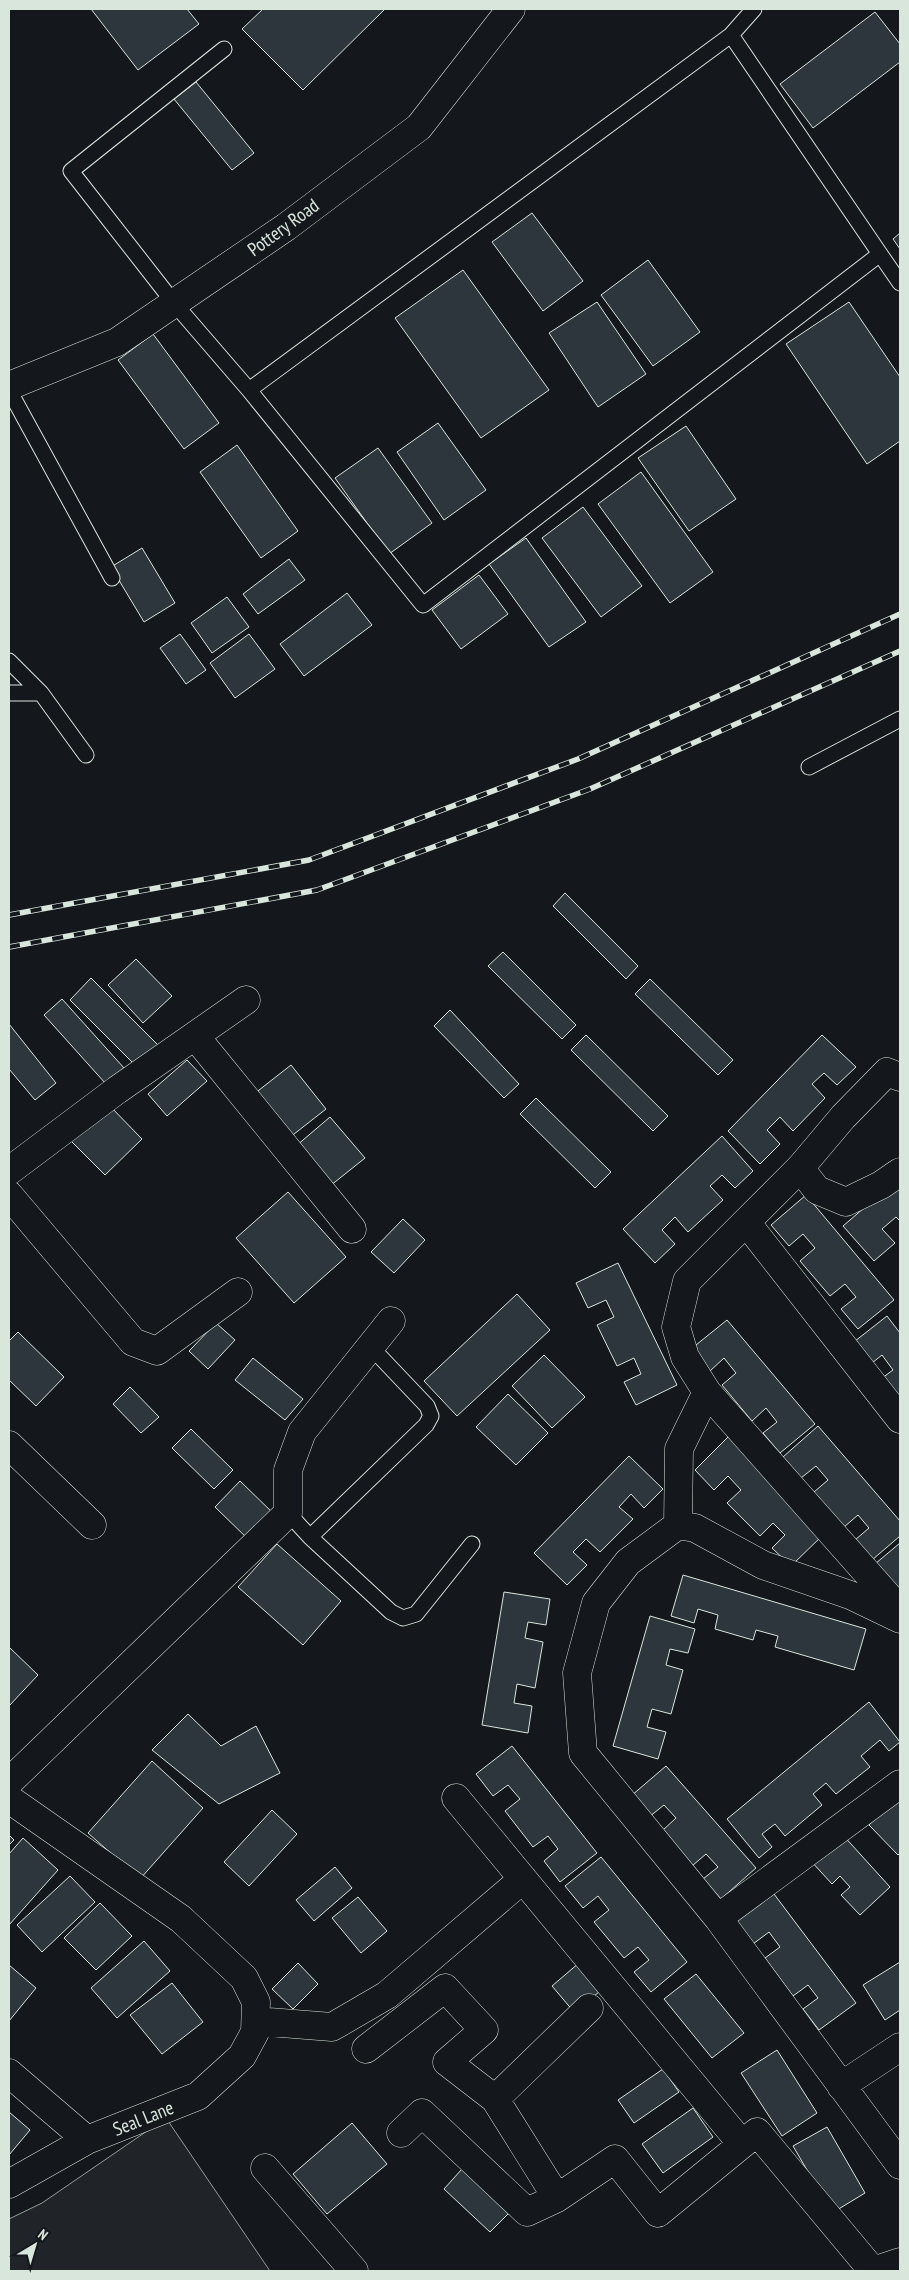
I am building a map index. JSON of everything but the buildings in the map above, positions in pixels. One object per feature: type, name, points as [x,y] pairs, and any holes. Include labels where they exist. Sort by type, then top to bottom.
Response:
[{"type":"street","name":"Pottery Road","points":[[9,386],[117,342],[286,227],[419,127],[511,9]]},
{"type":"street","points":[[9,1171],[117,1090],[246,1000]]},
{"type":"street","points":[[195,1036],[352,1229]]},
{"type":"street","points":[[900,1077],[887,1072],[843,1117],[800,1168],[687,1281],[676,1327],[685,1357],[707,1392],[900,1610]]},
{"type":"street","points":[[800,1168],[816,1190],[846,1202],[881,1185],[900,1172]]},
{"type":"street","points":[[9,1195],[133,1342],[157,1351],[238,1292]]},
{"type":"street","points":[[746,1222],[900,1419]]},
{"type":"street","points":[[9,1782],[288,1513],[288,1470],[302,1432],[391,1321]]},
{"type":"street","points":[[678,1525],[679,1449],[707,1392]]},
{"type":"street","points":[[9,1444],[92,1525]]},
{"type":"street","points":[[900,1619],[850,1595],[764,1565],[695,1528],[678,1525],[628,1562],[596,1603],[577,1673],[583,1753],[718,1918],[900,2165]]},
{"type":"street","points":[[718,1918],[900,1784]]},
{"type":"street","points":[[456,1798],[742,2144]]},
{"type":"street","points":[[9,1799],[181,1919],[244,1978],[256,2002],[256,2021],[332,2027],[387,1995],[523,1879]]},
{"type":"street","points":[[366,2049],[445,1988],[484,2030],[447,2062],[494,2099],[557,2198]]},
{"type":"street","points":[[494,2099],[589,2008]]},
{"type":"street","name":"Seal Lane","points":[[9,2184],[87,2140],[198,2096],[242,2056],[255,2032],[256,2021]]},
{"type":"street","points":[[841,2086],[900,2048]]},
{"type":"street","name":"Seal Lane","points":[[9,2073],[87,2140]]},
{"type":"street","points":[[401,2133],[422,2114],[528,2212],[557,2198],[615,2159],[658,2213],[757,2132],[873,2271],[900,2262]]},
{"type":"street","points":[[265,2168],[354,2271]]},
{"type":"lane","points":[[249,390],[731,35],[754,9]]},
{"type":"lane","points":[[731,35],[900,283]]},
{"type":"lane","points":[[224,50],[71,171],[174,303],[249,390],[423,605],[880,254]]},
{"type":"lane","points":[[9,390],[112,578]]},
{"type":"lane","points":[[9,660],[41,693],[86,755]]},
{"type":"lane","points":[[9,693],[41,693]]},
{"type":"lane","points":[[809,767],[900,719]]},
{"type":"lane","points":[[310,1537],[426,1425],[431,1416],[427,1406],[370,1346]]},
{"type":"lane","points":[[288,1513],[310,1537],[392,1612],[403,1618],[416,1614],[472,1544]]},
{"type":"shaded area","points":[[166,2118],[270,2271],[9,2271],[9,2219],[42,2203]]},
{"type":"railway","points":[[9,915],[309,860],[578,759],[900,614]]},
{"type":"railway","points":[[9,947],[317,890],[590,789],[900,651]]}]
